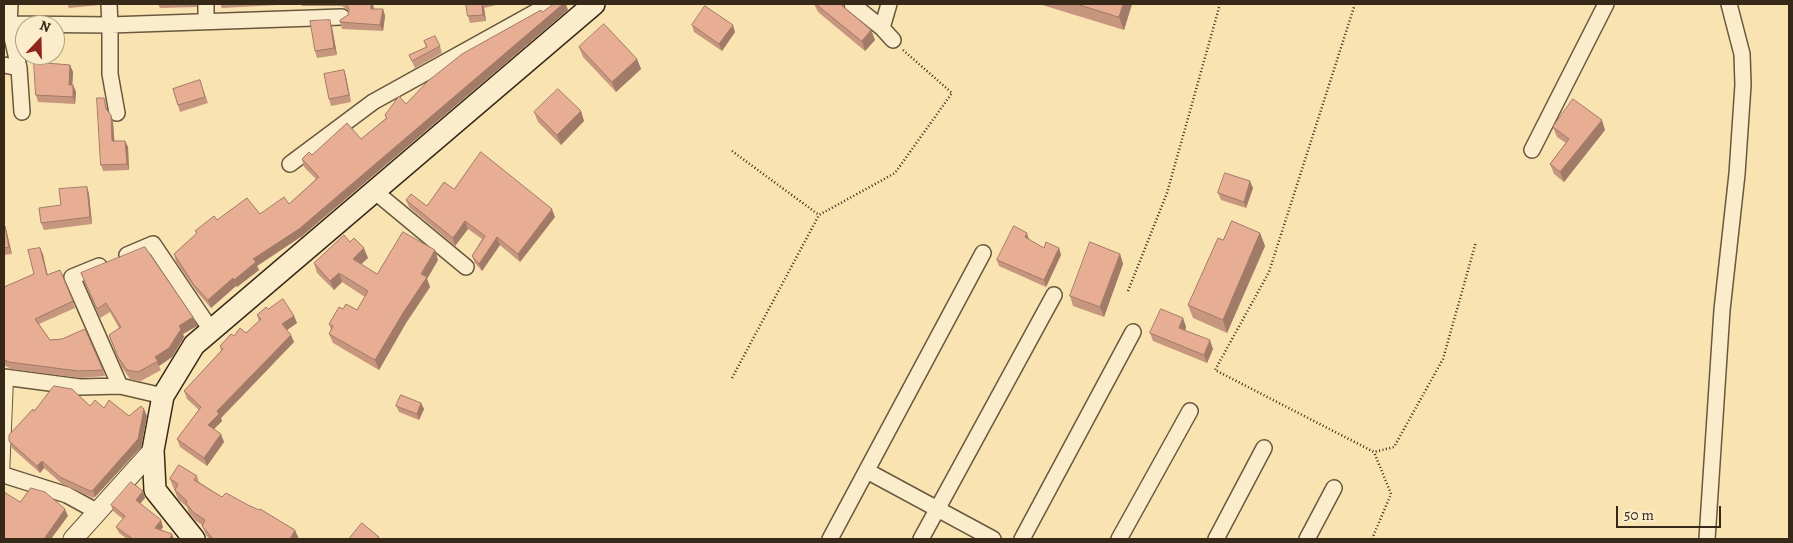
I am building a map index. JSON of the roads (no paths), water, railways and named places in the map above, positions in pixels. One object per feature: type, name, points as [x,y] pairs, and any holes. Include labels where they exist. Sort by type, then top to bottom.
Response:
[{"type":"main road","points":[[194,539],[156,490],[153,450],[163,396],[194,345],[373,190],[594,4]]},
{"type":"street","points":[[10,4],[7,24],[19,68],[22,112]]},
{"type":"street","points":[[110,4],[110,74],[117,113]]},
{"type":"street","points":[[206,4],[206,20]]},
{"type":"street","points":[[290,164],[373,102],[550,4]]},
{"type":"street","points":[[852,4],[882,28],[893,40]]},
{"type":"street","points":[[882,28],[889,4]]},
{"type":"street","points":[[1532,150],[1606,4]]},
{"type":"street","points":[[1707,539],[1722,310],[1738,174],[1743,85],[1742,54],[1729,4]]},
{"type":"street","points":[[7,24],[110,25],[206,20],[291,11],[342,17]]},
{"type":"street","points":[[4,65],[19,68]]},
{"type":"street","points":[[373,190],[466,267]]},
{"type":"street","points":[[120,386],[72,277],[153,244],[211,330]]},
{"type":"street","points":[[830,539],[983,253]]},
{"type":"street","points":[[922,539],[1054,295]]},
{"type":"street","points":[[1022,539],[1132,332]]},
{"type":"street","points":[[6,378],[80,387],[120,386],[163,396]]},
{"type":"street","points":[[1120,539],[1190,411]]},
{"type":"street","points":[[1216,539],[1264,448]]},
{"type":"street","points":[[74,539],[153,450]]},
{"type":"street","points":[[867,471],[993,539]]},
{"type":"street","points":[[4,475],[67,495],[98,512]]},
{"type":"street","points":[[1306,539],[1334,488]]},
{"type":"lane","points":[[4,475],[6,378]]}]
